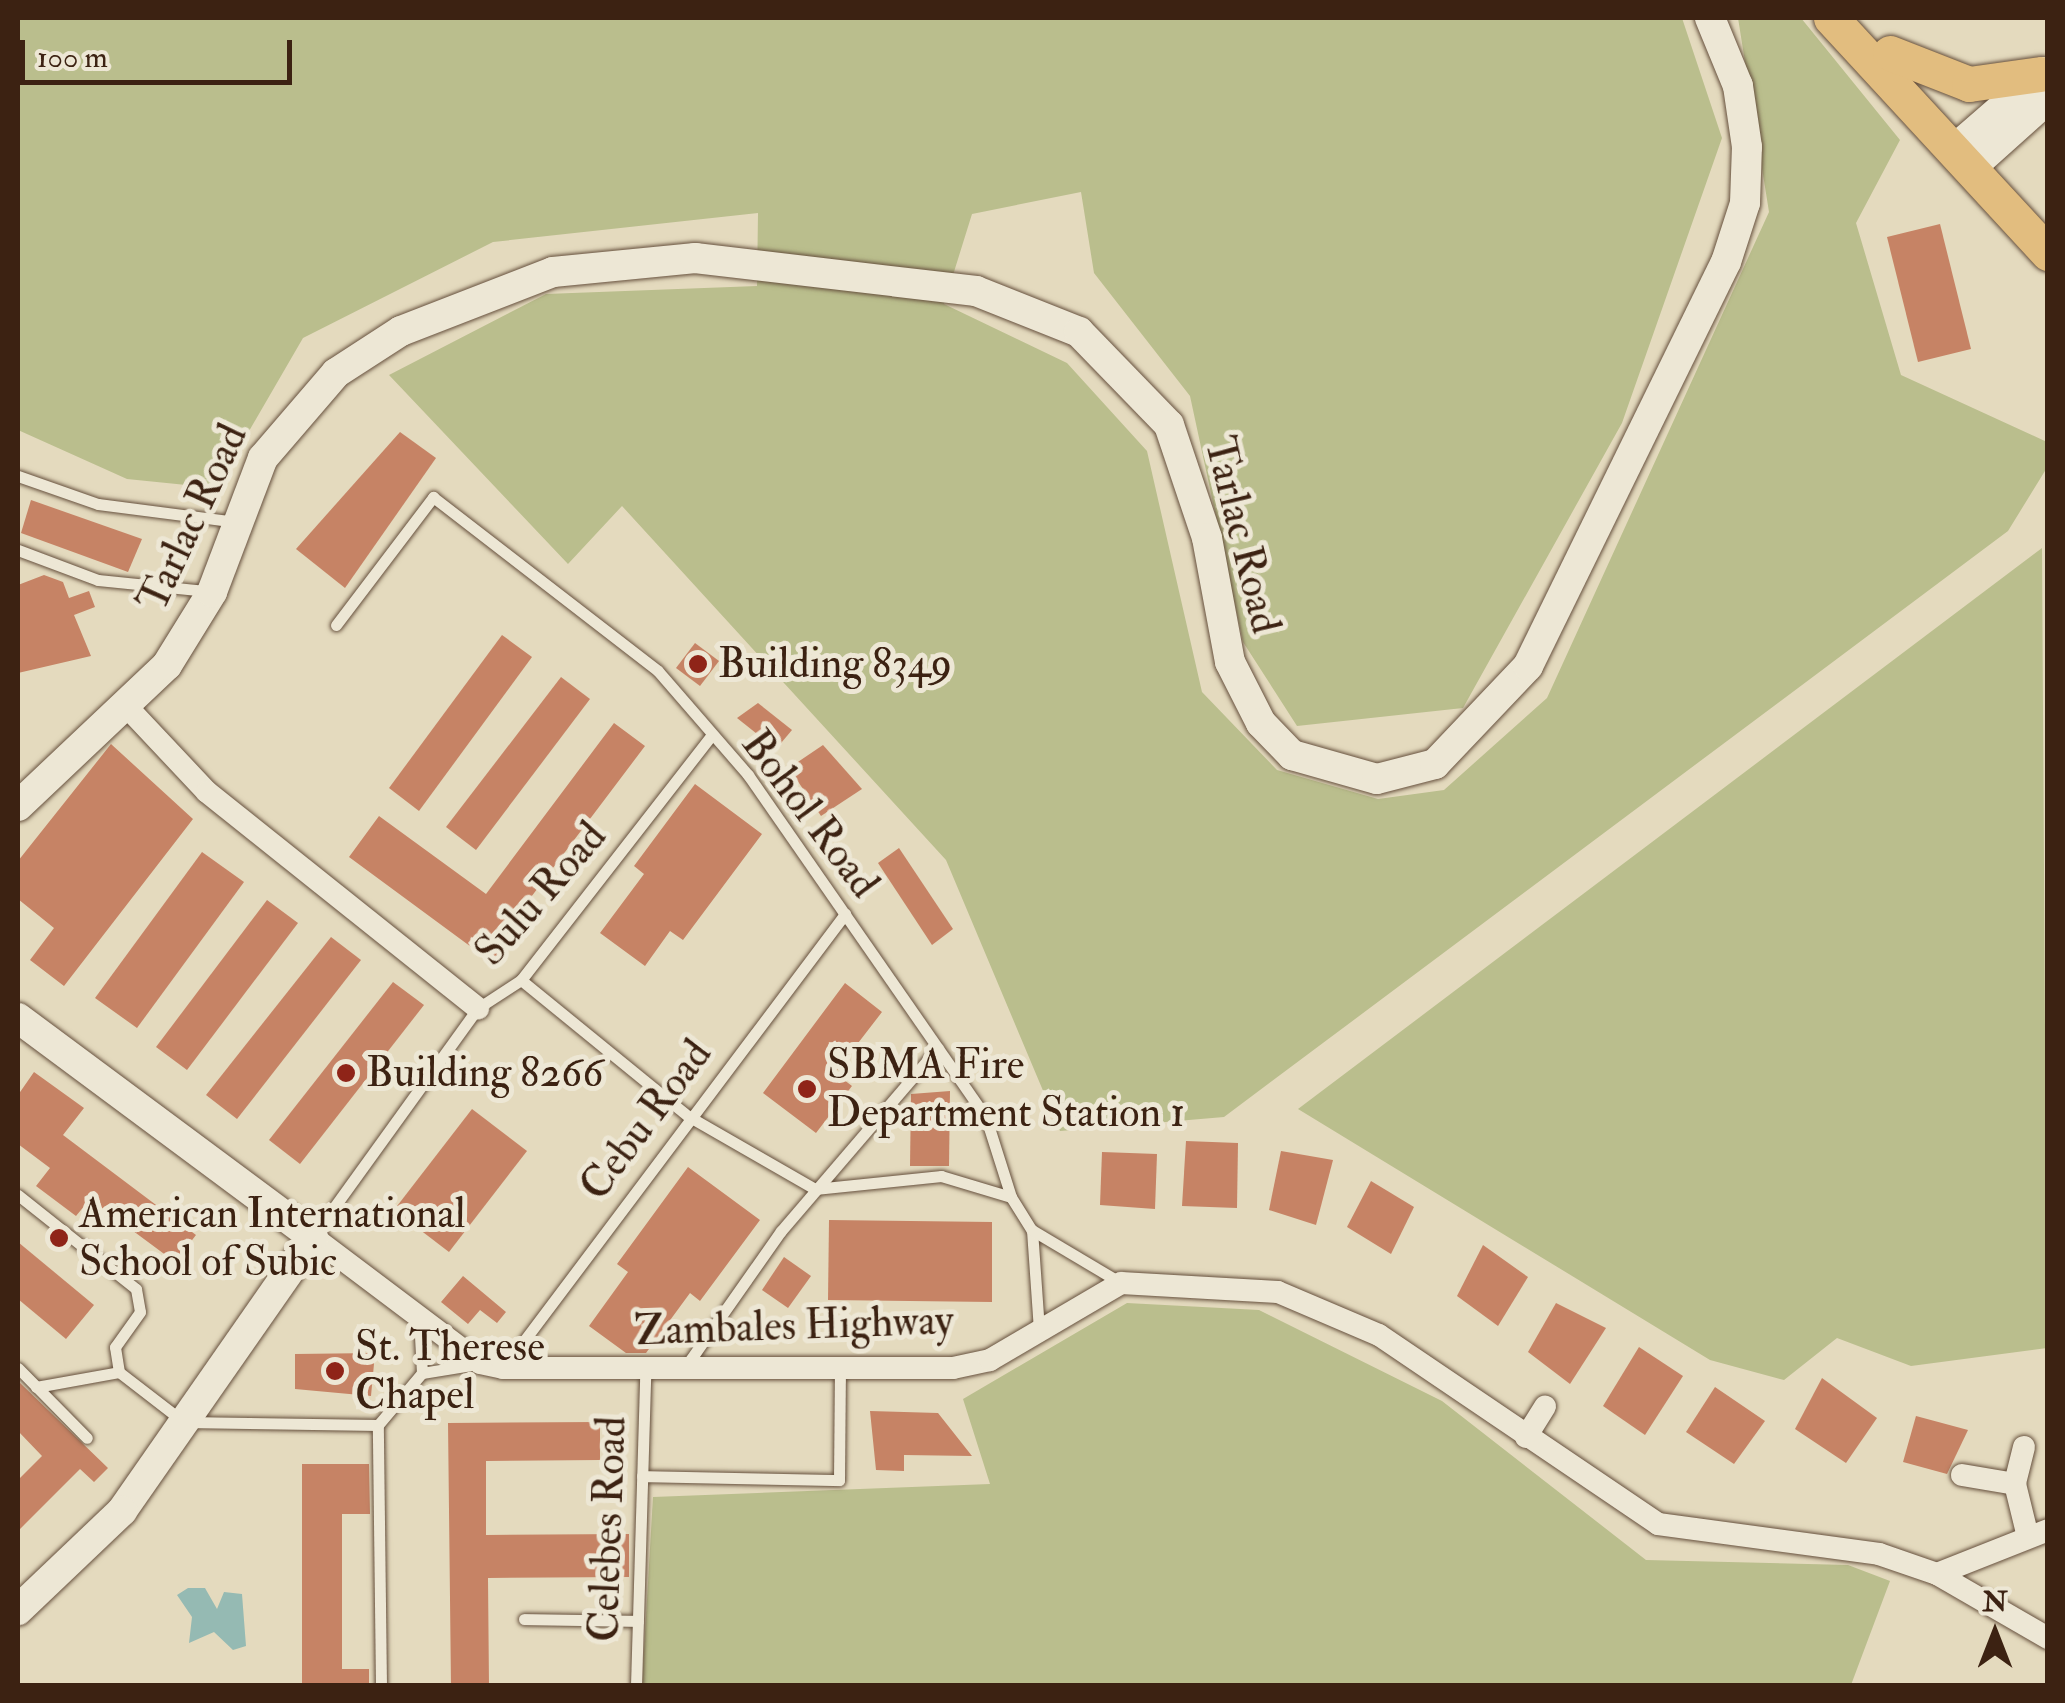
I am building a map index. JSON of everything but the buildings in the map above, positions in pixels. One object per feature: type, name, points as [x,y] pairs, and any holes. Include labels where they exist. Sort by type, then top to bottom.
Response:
[{"type":"main road","name":"Tarlac Road","points":[[18,806],[128,708],[212,592],[236,522],[280,431],[336,373],[401,331],[552,272],[696,258],[976,291],[1080,332],[1169,425],[1206,538],[1230,662],[1271,734],[1292,755],[1377,779],[1435,764],[1528,666],[1726,262],[1746,203],[1747,147],[1738,86],[1710,18]]},
{"type":"main road","points":[[1831,18],[2048,227]]},
{"type":"main road","points":[[1859,18],[2048,253]]},
{"type":"main road","points":[[1890,52],[1969,84],[2045,80]]},
{"type":"main road","points":[[18,1018],[313,1237],[122,1511],[18,1610]]},
{"type":"street","points":[[1969,153],[2045,80]]},
{"type":"street","points":[[128,708],[207,792],[478,1008]]},
{"type":"street","points":[[313,1237],[492,1366]]},
{"type":"street","points":[[1121,1283],[1278,1292],[1332,1311],[1658,1524],[1879,1554],[1936,1574],[2048,1638]]},
{"type":"street","name":"Zambales Highway","points":[[492,1366],[681,1374],[972,1364],[1121,1283]]},
{"type":"street","points":[[1526,1437],[1545,1407]]},
{"type":"street","points":[[1936,1574],[2038,1531],[2015,1484],[2024,1447]]},
{"type":"street","points":[[1962,1476],[2015,1484]]},
{"type":"lane","points":[[18,476],[98,504],[236,522]]},
{"type":"lane","name":"Bohol Road","points":[[336,625],[434,497],[658,671],[845,914],[986,1118],[1011,1197],[1032,1230],[1121,1283]]},
{"type":"lane","points":[[19,552],[98,580],[212,592]]},
{"type":"lane","name":"Sulu Road","points":[[313,1237],[478,1008],[521,980],[711,736]]},
{"type":"lane","name":"Cebu Road","points":[[492,1366],[845,914]]},
{"type":"lane","points":[[521,980],[688,1116],[816,1189],[941,1176],[1011,1197]]},
{"type":"lane","points":[[681,1374],[816,1189],[938,1048]]},
{"type":"lane","points":[[18,1196],[136,1289],[140,1312],[115,1347],[119,1372],[184,1422],[378,1425]]},
{"type":"lane","name":"Bohol Road","points":[[1032,1230],[1038,1331]]},
{"type":"lane","points":[[381,1686],[378,1425],[422,1373],[420,1317]]},
{"type":"lane","points":[[422,1373],[492,1366]]},
{"type":"lane","points":[[18,1368],[87,1438]]},
{"type":"lane","points":[[642,1476],[839,1480],[840,1371]]},
{"type":"lane","points":[[36,1387],[119,1372]]},
{"type":"lane","name":"Celebes Road","points":[[636,1686],[645,1374]]},
{"type":"lane","points":[[524,1619],[638,1621]]},
{"type":"green space","points":[[18,18],[1682,18],[1722,138],[1622,423],[1463,708],[1297,726],[1243,642],[1190,396],[1094,273],[1081,192],[972,214],[944,304],[1067,363],[1147,451],[1202,692],[1277,770],[1378,799],[1444,790],[1547,698],[1769,212],[1738,18],[1801,18],[1900,140],[1856,223],[1901,375],[2047,442],[2048,466],[2008,531],[1224,1117],[1060,1131],[946,860],[622,506],[568,564],[389,375],[546,294],[757,286],[758,213],[493,242],[303,338],[216,488],[127,479],[18,430]]},
{"type":"green space","points":[[2042,548],[2047,1348],[1911,1366],[1837,1338],[1784,1380],[1710,1360],[1298,1109]]},
{"type":"green space","points":[[1127,1303],[1259,1310],[1442,1401],[1646,1560],[1848,1565],[1890,1581],[1851,1685],[642,1685],[653,1497],[990,1484],[963,1399]]},
{"type":"water","points":[[188,1588],[205,1588],[217,1609],[224,1592],[242,1594],[246,1646],[233,1650],[214,1632],[189,1643],[192,1617],[177,1595]]},
{"type":"place","name":"Building 8349","points":[[698,664]]},
{"type":"place","name":"Building 8266","points":[[346,1073]]},
{"type":"place","name":"SBMA Fire Department Station 1","points":[[807,1089]]},
{"type":"place","name":"American International School of Subic","points":[[59,1238]]},
{"type":"place","name":"St. Therese Chapel","points":[[335,1371]]}]
